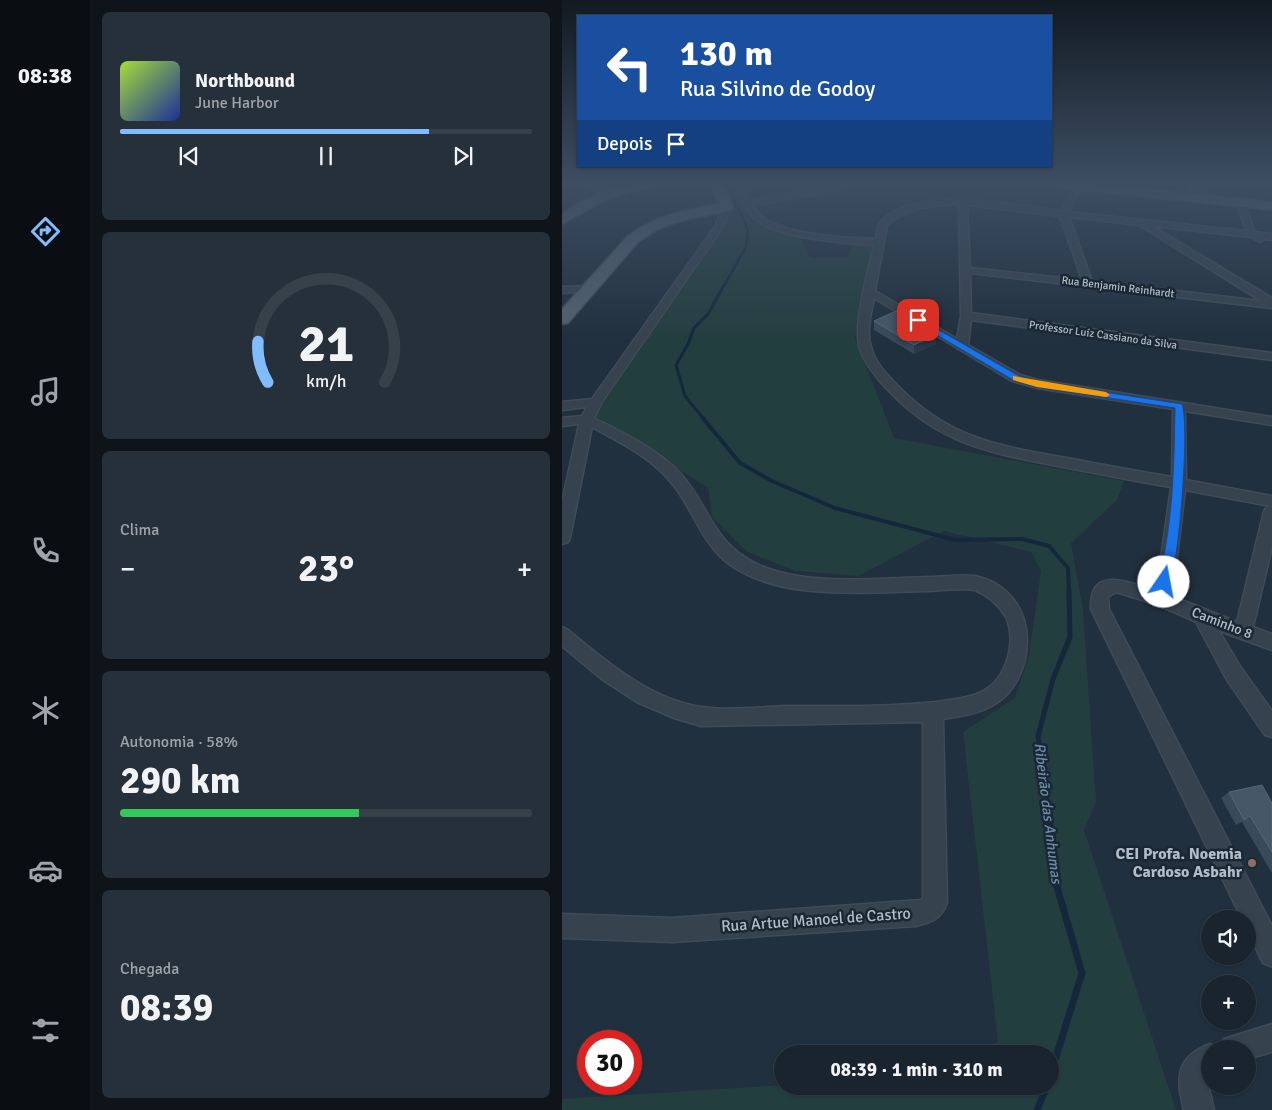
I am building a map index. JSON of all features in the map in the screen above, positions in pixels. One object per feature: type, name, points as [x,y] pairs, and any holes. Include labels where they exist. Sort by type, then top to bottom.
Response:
[{"type":"main road","points":[[562,318],[637,236]]},
{"type":"street","points":[[562,538],[587,419],[596,402],[712,236]]},
{"type":"street","points":[[826,236],[880,242]]},
{"type":"street","points":[[881,236],[863,326],[865,348],[879,374],[910,406],[930,421],[952,433],[997,450],[1272,501]]},
{"type":"street","points":[[962,347],[966,316],[964,236]]},
{"type":"street","points":[[1071,236],[1088,284]]},
{"type":"street","points":[[1163,236],[1272,304]]},
{"type":"street","points":[[1254,236],[1272,245]]},
{"type":"street","name":"Rua Benjamin Reinhardt","points":[[965,270],[1272,304]]},
{"type":"street","points":[[562,290],[588,289]]},
{"type":"street","points":[[870,292],[1016,378],[1037,384],[1272,420]]},
{"type":"street","points":[[865,318],[882,313],[904,312]]},
{"type":"street","name":"Professor Luíz Cassiano da Silva","points":[[966,316],[1272,358]]},
{"type":"street","points":[[562,406],[596,402]]},
{"type":"street","points":[[1160,599],[1168,566],[1179,483],[1179,406]]},
{"type":"street","points":[[562,422],[587,419],[661,464],[676,478],[716,544],[737,562],[765,574],[799,582],[838,584],[976,583],[1004,600],[1013,612],[1018,630],[1020,649],[1014,667],[1004,685],[990,698],[977,704],[913,714],[701,717],[676,711],[657,703],[590,659],[562,635]]},
{"type":"street","points":[[1243,632],[1272,511]]},
{"type":"street","name":"Caminho 8","points":[[1272,642],[1202,617],[1160,599],[1116,585],[1106,588],[1099,595],[1100,609],[1272,954]]},
{"type":"street","points":[[1202,617],[1234,674],[1272,728]]},
{"type":"street","name":"Rua Artue Manoel de Castro","points":[[562,926],[672,930],[916,914],[928,911],[935,903],[933,712]]},
{"type":"street","points":[[1256,1043],[1272,1038]]},
{"type":"street","points":[[1199,1110],[1192,1082],[1194,1072],[1201,1062]]},
{"type":"green space","points":[[716,236],[799,236],[810,258],[848,258],[853,244],[876,245],[855,338],[894,438],[1124,481],[1117,500],[1071,543],[1083,610],[1096,802],[1084,830],[1176,1110],[562,1110],[562,1099],[774,1086],[774,1095],[1059,1095],[1059,1045],[989,1045],[998,1042],[963,732],[1015,698],[1029,655],[1041,571],[1031,552],[944,531],[858,576],[796,571],[747,552],[712,517],[708,488],[595,416]]},
{"type":"building","points":[[896,311],[936,335],[914,345],[874,321]]},
{"type":"building","points":[[1262,785],[1272,803],[1272,852],[1250,816],[1244,820],[1229,792]]},
{"type":"waterway","name":"Ribeirão das Anhumas","points":[[724,286],[746,247],[747,236]]},
{"type":"waterway","name":"Ribeirão das Anhumas","points":[[703,418],[685,396],[676,365],[688,344],[694,328],[708,314],[724,285]]},
{"type":"waterway","name":"Ribeirão das Anhumas","points":[[702,417],[740,463],[772,481],[835,508],[955,540],[1022,539],[1049,546],[1068,568],[1069,591]]},
{"type":"waterway","name":"Ribeirão das Anhumas","points":[[1049,816],[1038,736],[1053,679],[1070,637],[1069,590]]},
{"type":"waterway","name":"Ribeirão das Anhumas","points":[[1049,815],[1055,880],[1082,973],[1059,1047]]},
{"type":"waterway","name":"Ribeirão das Anhumas","points":[[1037,1110],[1043,1095]]},
{"type":"slow traffic","points":[[1016,378],[1037,384],[1106,395]]},
{"type":"place","name":"CEI Profa. Noemia Cardoso Asbahr","points":[[1252,863]]},
{"type":"route","points":[[918,320],[1016,378],[1037,384],[1179,406],[1179,483],[1168,566],[1164,582]]}]
